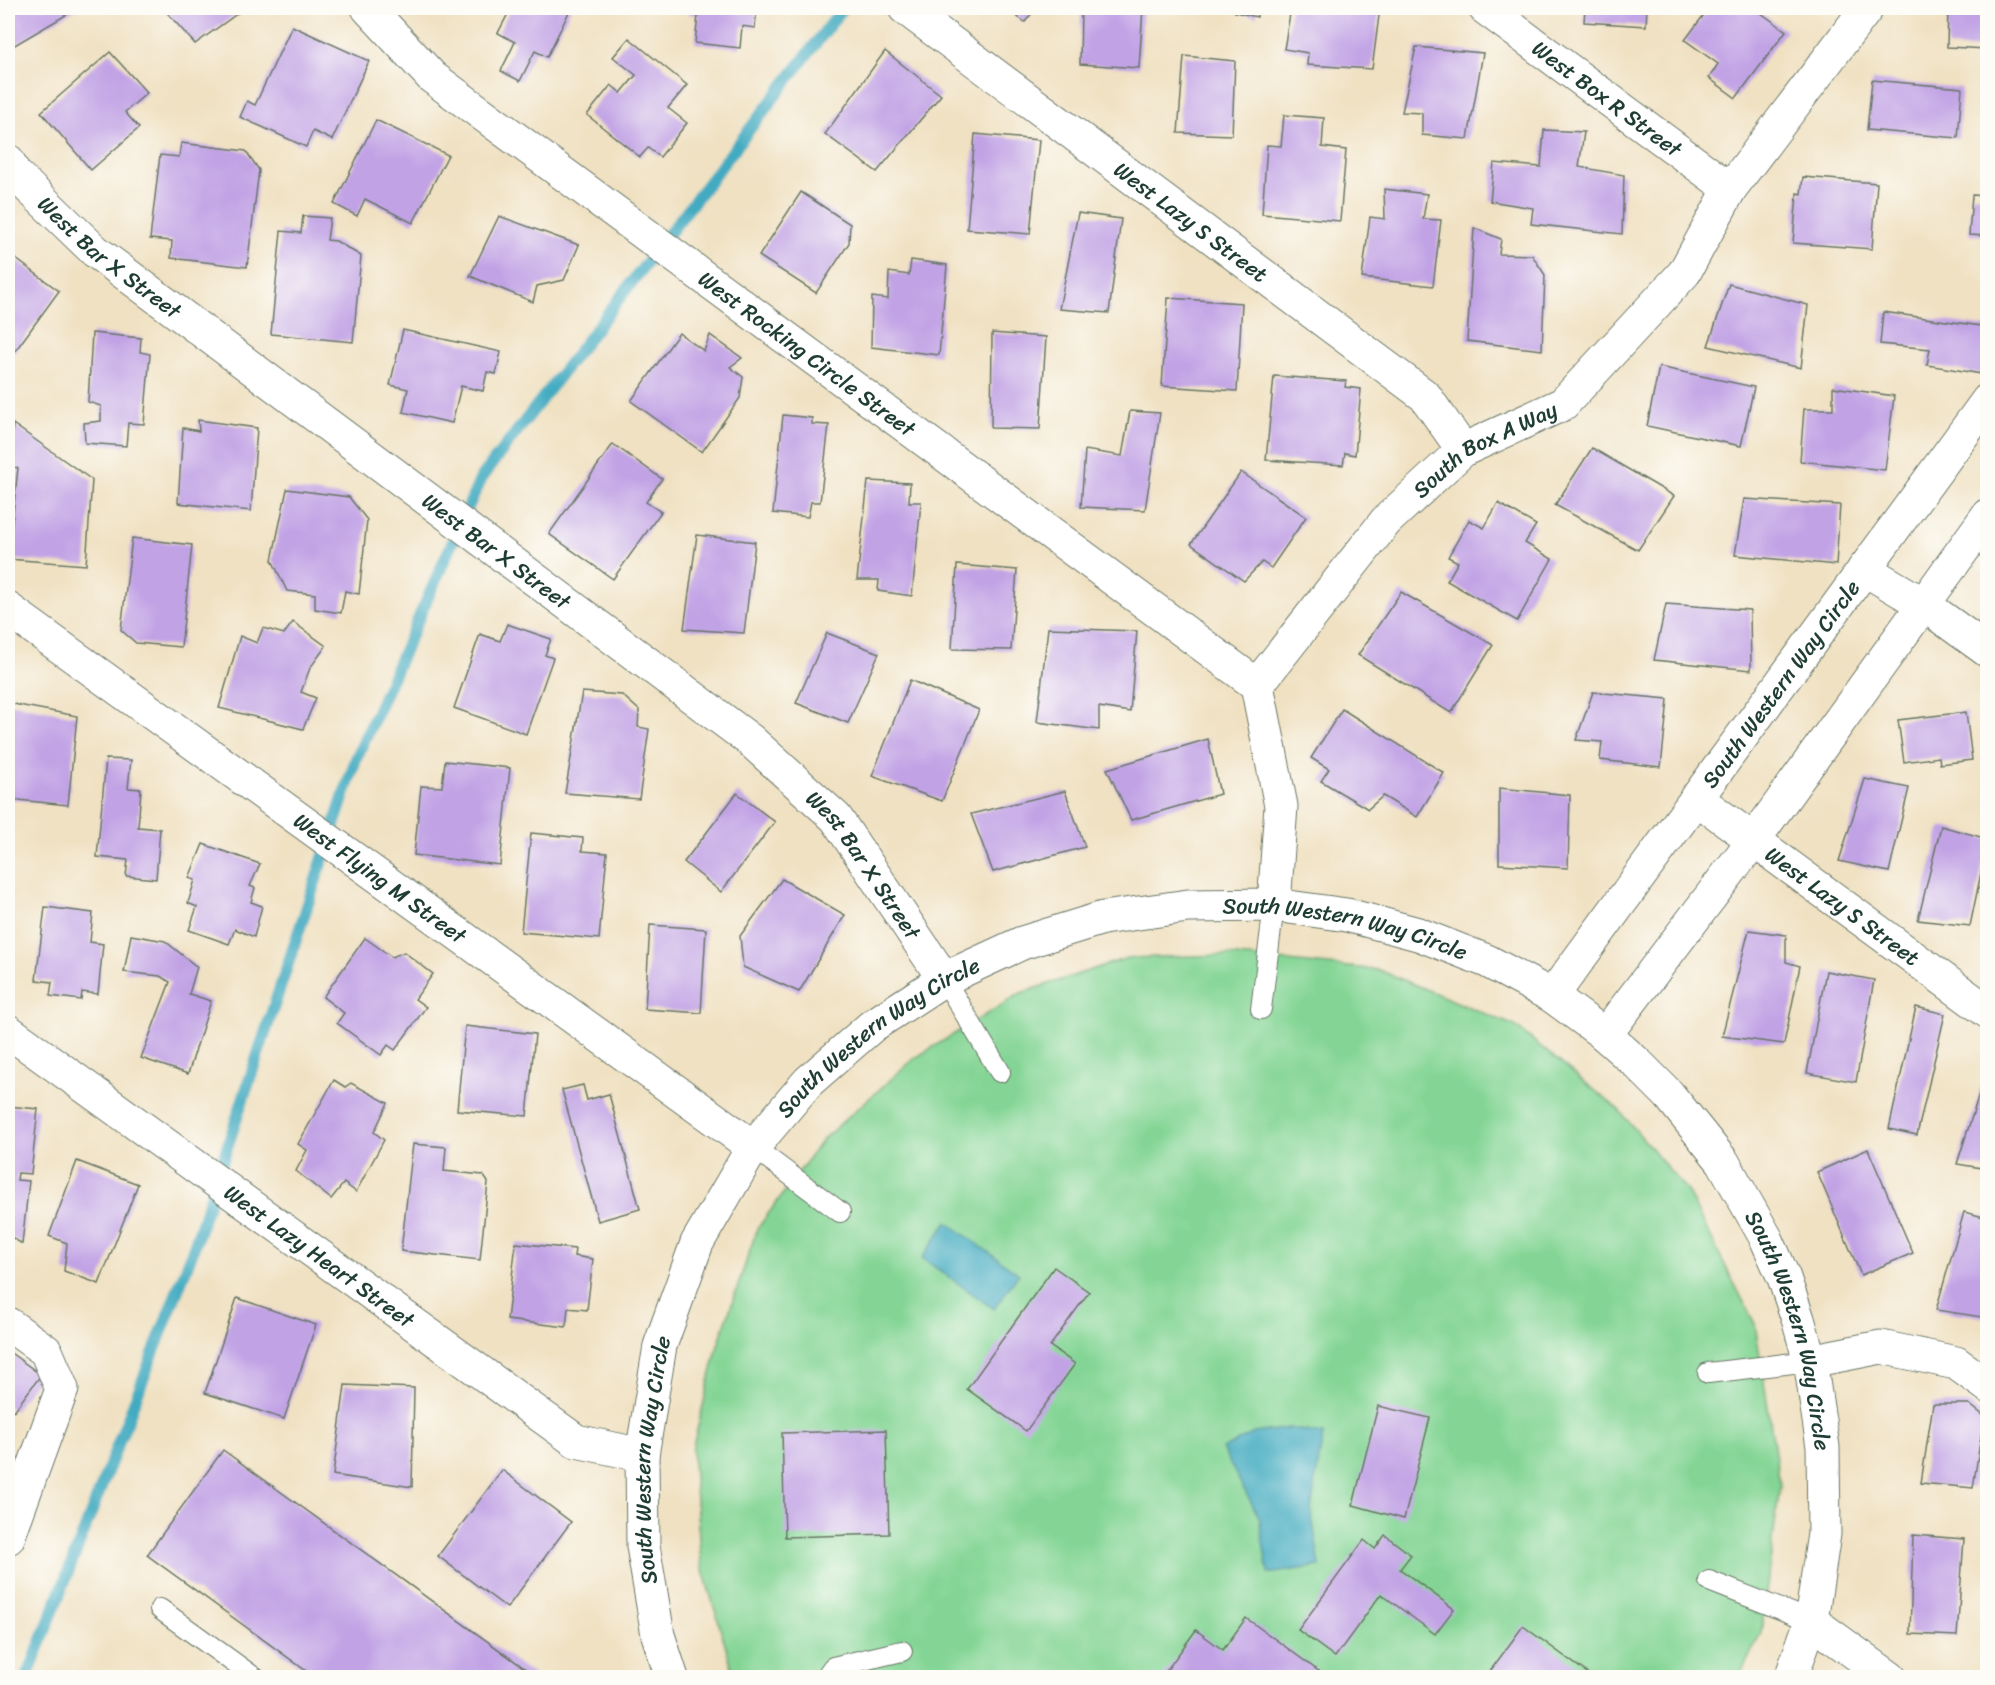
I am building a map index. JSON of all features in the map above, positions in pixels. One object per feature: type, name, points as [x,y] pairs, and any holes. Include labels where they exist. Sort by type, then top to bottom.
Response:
[{"type":"street","name":"West Rocking Circle Street","points":[[368,8],[432,77],[1257,685]]},
{"type":"street","name":"West Lazy S Street","points":[[905,8],[1425,396],[1462,450]]},
{"type":"street","name":"West Box R Street","points":[[1485,8],[1730,189]]},
{"type":"street","name":"South Box A Way","points":[[1257,685],[1386,521],[1462,450],[1563,404],[1684,273],[1730,189],[1867,8]]},
{"type":"street","name":"West Bar X Street","points":[[8,161],[14,173],[95,251],[750,740],[836,818],[944,979]]},
{"type":"street","name":"South Western Way Circle","points":[[1552,996],[1988,400]]},
{"type":"street","points":[[1605,1035],[1753,841],[1988,515]]},
{"type":"street","points":[[1864,569],[1923,604],[1988,651]]},
{"type":"street","name":"West Flying M Street","points":[[8,609],[753,1147]]},
{"type":"street","points":[[1257,685],[1281,806],[1274,905]]},
{"type":"street","name":"West Lazy S Street","points":[[1696,798],[1988,1012]]},
{"type":"street","name":"South Western Way Circle","points":[[672,1677],[658,1635],[643,1545],[642,1455],[660,1346],[678,1294],[697,1243],[753,1147],[808,1082],[872,1026],[944,979],[1022,943],[1103,918],[1188,906],[1274,905],[1347,915],[1418,934],[1494,965],[1552,996],[1605,1035],[1669,1095],[1723,1162],[1767,1238],[1784,1278],[1810,1360],[1823,1447],[1824,1534],[1811,1621],[1791,1677]]},
{"type":"street","name":"West Lazy Heart Street","points":[[8,1031],[576,1441],[642,1455]]},
{"type":"street","points":[[8,1324],[46,1351],[62,1389],[8,1538]]},
{"type":"street","points":[[1810,1360],[1881,1347],[1956,1363],[1988,1386]]},
{"type":"street","points":[[1811,1621],[1890,1677]]},
{"type":"lane","points":[[1261,1009],[1274,905]]},
{"type":"lane","points":[[944,979],[1000,1072]]},
{"type":"lane","points":[[753,1147],[840,1212]]},
{"type":"lane","points":[[1708,1373],[1810,1360]]},
{"type":"lane","points":[[1709,1581],[1811,1621]]},
{"type":"lane","points":[[160,1609],[255,1677]]},
{"type":"lane","points":[[825,1677],[833,1667],[902,1651]]},
{"type":"green space","points":[[1227,955],[1379,970],[1515,1026],[1618,1109],[1687,1191],[1755,1324],[1780,1485],[1761,1633],[1739,1677],[735,1678],[701,1563],[692,1450],[718,1345],[757,1229],[823,1139],[915,1058],[1021,993],[1127,958]]},
{"type":"water","points":[[947,1222],[1019,1274],[994,1309],[922,1258]]},
{"type":"water","points":[[1289,1428],[1323,1434],[1311,1510],[1320,1566],[1268,1574],[1259,1517],[1222,1449],[1254,1433]]},
{"type":"building","points":[[8,8],[78,8],[8,49]]},
{"type":"building","points":[[163,8],[245,8],[195,44]]},
{"type":"building","points":[[511,8],[571,8],[547,57],[535,51],[520,81],[501,71],[515,42],[498,33]]},
{"type":"building","points":[[690,8],[757,8],[755,28],[742,26],[740,48],[695,43],[698,15],[689,14]]},
{"type":"building","points":[[1005,8],[1036,8],[1025,22]]},
{"type":"building","points":[[1081,8],[1143,8],[1139,68],[1080,64]]},
{"type":"building","points":[[1236,8],[1257,8],[1257,17],[1235,12]]},
{"type":"building","points":[[1291,8],[1380,8],[1372,69],[1307,65],[1308,53],[1284,49]]},
{"type":"building","points":[[1585,8],[1647,8],[1646,26],[1584,22]]},
{"type":"building","points":[[1709,8],[1754,8],[1786,31],[1736,98],[1709,78],[1718,64],[1685,40]]},
{"type":"building","points":[[1948,8],[1988,8],[1988,49],[1947,47]]},
{"type":"building","points":[[292,26],[369,61],[332,140],[313,131],[306,147],[240,117],[247,101],[255,105]]},
{"type":"building","points":[[629,38],[687,85],[668,108],[687,123],[660,157],[648,148],[640,157],[587,115],[611,85],[621,93],[636,75],[613,57]]},
{"type":"building","points":[[1416,47],[1483,53],[1468,139],[1422,135],[1422,113],[1402,112]]},
{"type":"building","points":[[885,51],[941,95],[877,172],[825,134]]},
{"type":"building","points":[[110,52],[147,93],[125,112],[139,128],[91,170],[41,112]]},
{"type":"building","points":[[1184,56],[1235,61],[1232,135],[1178,133]]},
{"type":"building","points":[[1872,80],[1962,88],[1958,138],[1867,130]]},
{"type":"building","points":[[1284,115],[1324,118],[1322,147],[1346,150],[1340,221],[1262,214],[1267,145],[1281,146]]},
{"type":"building","points":[[376,120],[448,155],[413,223],[365,199],[357,216],[334,204]]},
{"type":"building","points":[[1544,130],[1584,132],[1579,167],[1624,175],[1622,234],[1531,224],[1533,208],[1490,201],[1494,163],[1541,167]]},
{"type":"building","points":[[975,134],[1039,140],[1030,234],[967,229]]},
{"type":"building","points":[[181,143],[246,151],[259,170],[247,267],[171,258],[172,241],[150,239],[160,155],[179,157]]},
{"type":"building","points":[[1803,177],[1877,183],[1872,249],[1793,243],[1797,193],[1801,194]]},
{"type":"building","points":[[1384,189],[1427,194],[1423,219],[1441,220],[1433,286],[1362,278],[1370,217],[1385,219]]},
{"type":"building","points":[[801,192],[850,224],[849,243],[816,293],[759,256]]},
{"type":"building","points":[[1972,195],[1988,196],[1988,236],[1969,235]]},
{"type":"building","points":[[1078,213],[1121,219],[1109,313],[1059,309]]},
{"type":"building","points":[[303,216],[330,218],[327,240],[336,241],[361,256],[353,342],[271,334],[281,231],[301,233]]},
{"type":"building","points":[[499,216],[579,245],[564,280],[537,286],[533,302],[470,276]]},
{"type":"building","points":[[1474,228],[1501,239],[1499,254],[1532,255],[1545,275],[1542,350],[1467,341]]},
{"type":"building","points":[[8,253],[59,291],[13,354],[8,348]]},
{"type":"building","points":[[911,260],[947,265],[939,355],[871,347],[872,297],[888,299],[889,272],[909,275]]},
{"type":"building","points":[[1729,284],[1808,305],[1801,368],[1708,346]]},
{"type":"building","points":[[1168,298],[1242,303],[1237,391],[1162,386]]},
{"type":"building","points":[[1883,312],[1988,327],[1988,375],[1927,365],[1930,349],[1880,344]]},
{"type":"building","points":[[403,330],[501,352],[496,374],[487,372],[483,391],[461,386],[452,423],[403,412],[408,389],[390,385]]},
{"type":"building","points":[[92,333],[141,338],[140,352],[150,354],[144,424],[128,423],[126,446],[85,443],[84,423],[101,421],[101,406],[88,402]]},
{"type":"building","points":[[679,333],[704,351],[710,335],[742,358],[730,367],[743,377],[740,398],[702,452],[631,401]]},
{"type":"building","points":[[992,333],[1046,337],[1040,429],[991,428]]},
{"type":"building","points":[[1659,367],[1754,387],[1741,446],[1647,426]]},
{"type":"building","points":[[1274,376],[1346,381],[1345,387],[1361,389],[1355,455],[1345,453],[1343,465],[1266,460]]},
{"type":"building","points":[[1833,387],[1894,396],[1885,470],[1800,461],[1804,409],[1833,409]]},
{"type":"building","points":[[1130,411],[1160,413],[1145,510],[1081,507],[1085,450],[1122,456]]},
{"type":"building","points":[[783,415],[812,418],[812,424],[829,425],[820,502],[811,502],[808,517],[773,513]]},
{"type":"building","points":[[198,420],[257,428],[251,511],[178,503],[183,428],[199,431]]},
{"type":"building","points":[[13,424],[92,480],[86,565],[8,559],[18,468],[8,466]]},
{"type":"building","points":[[613,444],[662,479],[646,502],[661,512],[613,579],[549,534]]},
{"type":"building","points":[[1592,448],[1674,496],[1638,550],[1555,505]]},
{"type":"building","points":[[1241,472],[1306,517],[1271,568],[1262,562],[1244,581],[1191,544]]},
{"type":"building","points":[[868,481],[910,483],[909,502],[921,502],[912,596],[878,591],[879,580],[857,580]]},
{"type":"building","points":[[287,489],[349,497],[367,520],[359,594],[345,591],[341,613],[315,609],[315,594],[287,591],[272,560]]},
{"type":"building","points":[[1744,499],[1840,505],[1836,565],[1735,555]]},
{"type":"building","points":[[1498,503],[1536,525],[1525,543],[1552,559],[1517,621],[1447,581],[1458,562],[1448,557],[1469,520],[1484,528]]},
{"type":"building","points":[[697,535],[755,542],[744,633],[684,629]]},
{"type":"building","points":[[132,538],[192,545],[181,647],[136,643],[121,630]]},
{"type":"building","points":[[957,565],[1017,570],[1011,650],[952,649]]},
{"type":"building","points":[[1401,592],[1493,645],[1451,713],[1358,655]]},
{"type":"building","points":[[1666,604],[1750,610],[1751,670],[1654,660]]},
{"type":"building","points":[[293,622],[326,646],[310,668],[301,692],[316,698],[303,729],[219,708],[240,636],[257,643],[263,628],[284,634]]},
{"type":"building","points":[[507,624],[551,639],[545,655],[553,658],[526,734],[454,708],[480,634],[500,641]]},
{"type":"building","points":[[1048,628],[1137,631],[1130,712],[1099,707],[1099,730],[1037,722]]},
{"type":"building","points":[[827,633],[879,653],[848,723],[796,703]]},
{"type":"building","points":[[910,680],[979,710],[942,801],[872,776]]},
{"type":"building","points":[[582,692],[622,695],[639,710],[638,727],[649,729],[639,799],[565,793]]},
{"type":"building","points":[[1593,692],[1668,699],[1661,767],[1600,760],[1602,742],[1576,740]]},
{"type":"building","points":[[8,703],[77,716],[68,805],[8,799]]},
{"type":"building","points":[[1342,709],[1444,773],[1417,817],[1383,796],[1368,809],[1321,781],[1329,769],[1311,758]]},
{"type":"building","points":[[1966,712],[1972,760],[1940,764],[1939,757],[1904,762],[1898,720]]},
{"type":"building","points":[[1208,739],[1220,794],[1131,820],[1107,769]]},
{"type":"building","points":[[106,759],[131,760],[128,788],[141,789],[138,827],[160,829],[156,879],[126,876],[128,860],[97,857]]},
{"type":"building","points":[[445,761],[510,768],[500,865],[414,855],[421,786],[442,787]]},
{"type":"building","points":[[1865,779],[1909,788],[1889,872],[1839,861]]},
{"type":"building","points":[[1499,788],[1570,795],[1568,868],[1499,864]]},
{"type":"building","points":[[1065,791],[1085,847],[993,872],[971,814]]},
{"type":"building","points":[[737,793],[775,822],[721,892],[684,862]]},
{"type":"building","points":[[1941,826],[1988,839],[1970,926],[1918,920]]},
{"type":"building","points":[[531,833],[583,838],[582,851],[607,853],[599,939],[521,932]]},
{"type":"building","points":[[203,844],[260,864],[250,886],[255,888],[251,902],[262,906],[254,937],[235,929],[229,944],[189,930],[197,907],[188,903],[195,880],[189,878]]},
{"type":"building","points":[[782,879],[845,915],[799,992],[743,967],[740,936]]},
{"type":"building","points":[[45,907],[93,913],[90,942],[103,944],[98,994],[82,992],[81,1000],[50,996],[52,982],[36,980]]},
{"type":"building","points":[[650,925],[706,929],[701,1013],[645,1009]]},
{"type":"building","points":[[1749,930],[1786,935],[1786,962],[1800,966],[1784,1044],[1722,1036]]},
{"type":"building","points":[[131,935],[165,941],[197,967],[189,994],[211,1001],[188,1074],[141,1058],[170,982],[160,976],[124,972]]},
{"type":"building","points":[[365,938],[392,957],[404,952],[433,974],[415,999],[426,1007],[395,1050],[388,1045],[381,1055],[337,1023],[344,1013],[323,997]]},
{"type":"building","points":[[1826,971],[1874,980],[1856,1082],[1807,1073]]},
{"type":"building","points":[[1916,1007],[1945,1014],[1917,1135],[1889,1129]]},
{"type":"building","points":[[465,1026],[535,1034],[527,1116],[457,1110]]},
{"type":"building","points":[[1985,1075],[1988,1076],[1988,1169],[1957,1164]]},
{"type":"building","points":[[334,1080],[345,1087],[351,1083],[388,1103],[374,1132],[384,1140],[356,1192],[344,1183],[331,1199],[296,1171],[307,1150],[298,1144]]},
{"type":"building","points":[[583,1085],[587,1100],[609,1094],[640,1209],[598,1221],[562,1090]]},
{"type":"building","points":[[8,1106],[38,1109],[31,1174],[18,1173],[17,1180],[29,1181],[22,1244],[8,1235]]},
{"type":"building","points":[[413,1144],[446,1147],[444,1171],[483,1175],[488,1182],[480,1260],[401,1251]]},
{"type":"building","points":[[1868,1149],[1913,1253],[1861,1275],[1817,1172]]},
{"type":"building","points":[[77,1161],[138,1184],[99,1284],[64,1271],[67,1243],[49,1236]]},
{"type":"building","points":[[1964,1212],[1988,1218],[1988,1318],[1936,1310]]},
{"type":"building","points":[[516,1243],[575,1249],[574,1256],[593,1259],[587,1310],[568,1308],[566,1327],[507,1320]]},
{"type":"building","points":[[1054,1267],[1089,1292],[1050,1346],[1075,1364],[1026,1431],[967,1389]]},
{"type":"building","points":[[237,1298],[316,1325],[284,1419],[205,1393]]},
{"type":"building","points":[[8,1351],[41,1375],[14,1411],[8,1406]]},
{"type":"building","points":[[345,1385],[414,1388],[412,1487],[333,1475]]},
{"type":"building","points":[[1933,1404],[1969,1404],[1984,1416],[1973,1488],[1921,1483]]},
{"type":"building","points":[[1378,1406],[1430,1418],[1404,1519],[1353,1505]]},
{"type":"building","points":[[886,1430],[889,1534],[785,1537],[782,1433]]},
{"type":"building","points":[[223,1450],[538,1678],[316,1678],[147,1555]]},
{"type":"building","points":[[502,1470],[571,1522],[507,1608],[438,1556]]},
{"type":"building","points":[[1385,1535],[1411,1555],[1400,1569],[1454,1609],[1435,1634],[1381,1594],[1335,1657],[1298,1630],[1364,1540],[1375,1549]]},
{"type":"building","points":[[1913,1535],[1964,1539],[1957,1636],[1910,1634]]},
{"type":"building","points":[[1246,1618],[1328,1678],[1161,1678],[1196,1630],[1223,1650]]},
{"type":"building","points":[[1523,1626],[1594,1678],[1485,1678]]},
{"type":"waterway","points":[[27,1678],[191,1256],[356,759],[481,478],[843,8]]}]
